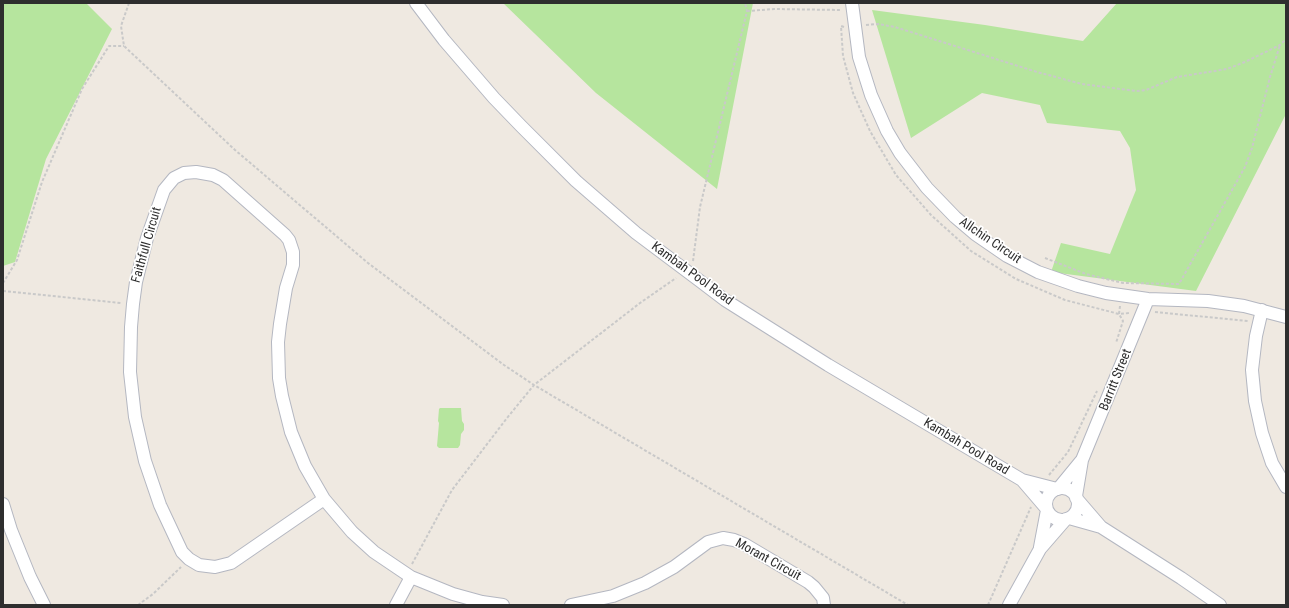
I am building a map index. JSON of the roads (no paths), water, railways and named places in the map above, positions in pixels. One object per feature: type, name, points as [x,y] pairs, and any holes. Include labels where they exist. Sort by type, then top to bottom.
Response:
[{"type":"street","name":"Kambah Pool Road","points":[[416,3],[444,40],[494,98],[576,181],[636,233],[686,271],[725,300],[828,365],[1022,480],[1058,489]]},
{"type":"street","name":"Allchin Circuit","points":[[852,6],[859,57],[871,95],[888,131],[900,153],[927,188],[955,218],[974,234],[1007,256],[1038,272],[1078,286],[1148,299],[1208,301],[1262,310],[1286,317]]},
{"type":"street","name":"Faithfull Circuit","points":[[324,499],[231,563],[215,567],[198,565],[182,552],[160,505],[145,462],[137,424],[130,372],[131,327],[136,282],[147,238],[164,190],[174,178],[184,173],[196,172],[213,175],[223,180],[289,240],[293,252],[293,265],[286,288],[278,342],[280,384],[291,432],[305,466],[324,499],[352,532],[374,552],[411,577]]},
{"type":"street","name":"Barritt Street","points":[[1076,497],[1082,460],[1148,299]]},
{"type":"street","points":[[1262,310],[1256,336],[1252,370],[1255,401],[1262,433],[1272,463],[1286,487]]},
{"type":"street","name":"Barritt Street","points":[[1058,489],[1082,460]]},
{"type":"street","name":"Kambah Pool Road","points":[[1022,480],[1047,509]]},
{"type":"street","points":[[1040,549],[1047,509],[1046,501],[1048,496],[1051,492],[1065,488],[1076,497],[1101,527],[1181,578],[1220,605]]},
{"type":"street","points":[[1009,605],[1040,549],[1068,519],[1075,514],[1077,509],[1076,497]]},
{"type":"street","points":[[3,504],[11,530],[30,577],[44,605]]},
{"type":"street","points":[[1047,509],[1052,517],[1056,519],[1068,519],[1101,527]]},
{"type":"street","name":"Morant Circuit","points":[[571,605],[613,596],[645,583],[674,567],[708,542],[723,538],[744,544],[808,582],[814,587],[822,598],[824,605]]},
{"type":"street","points":[[396,605],[411,577],[453,594],[482,602],[503,605]]}]
